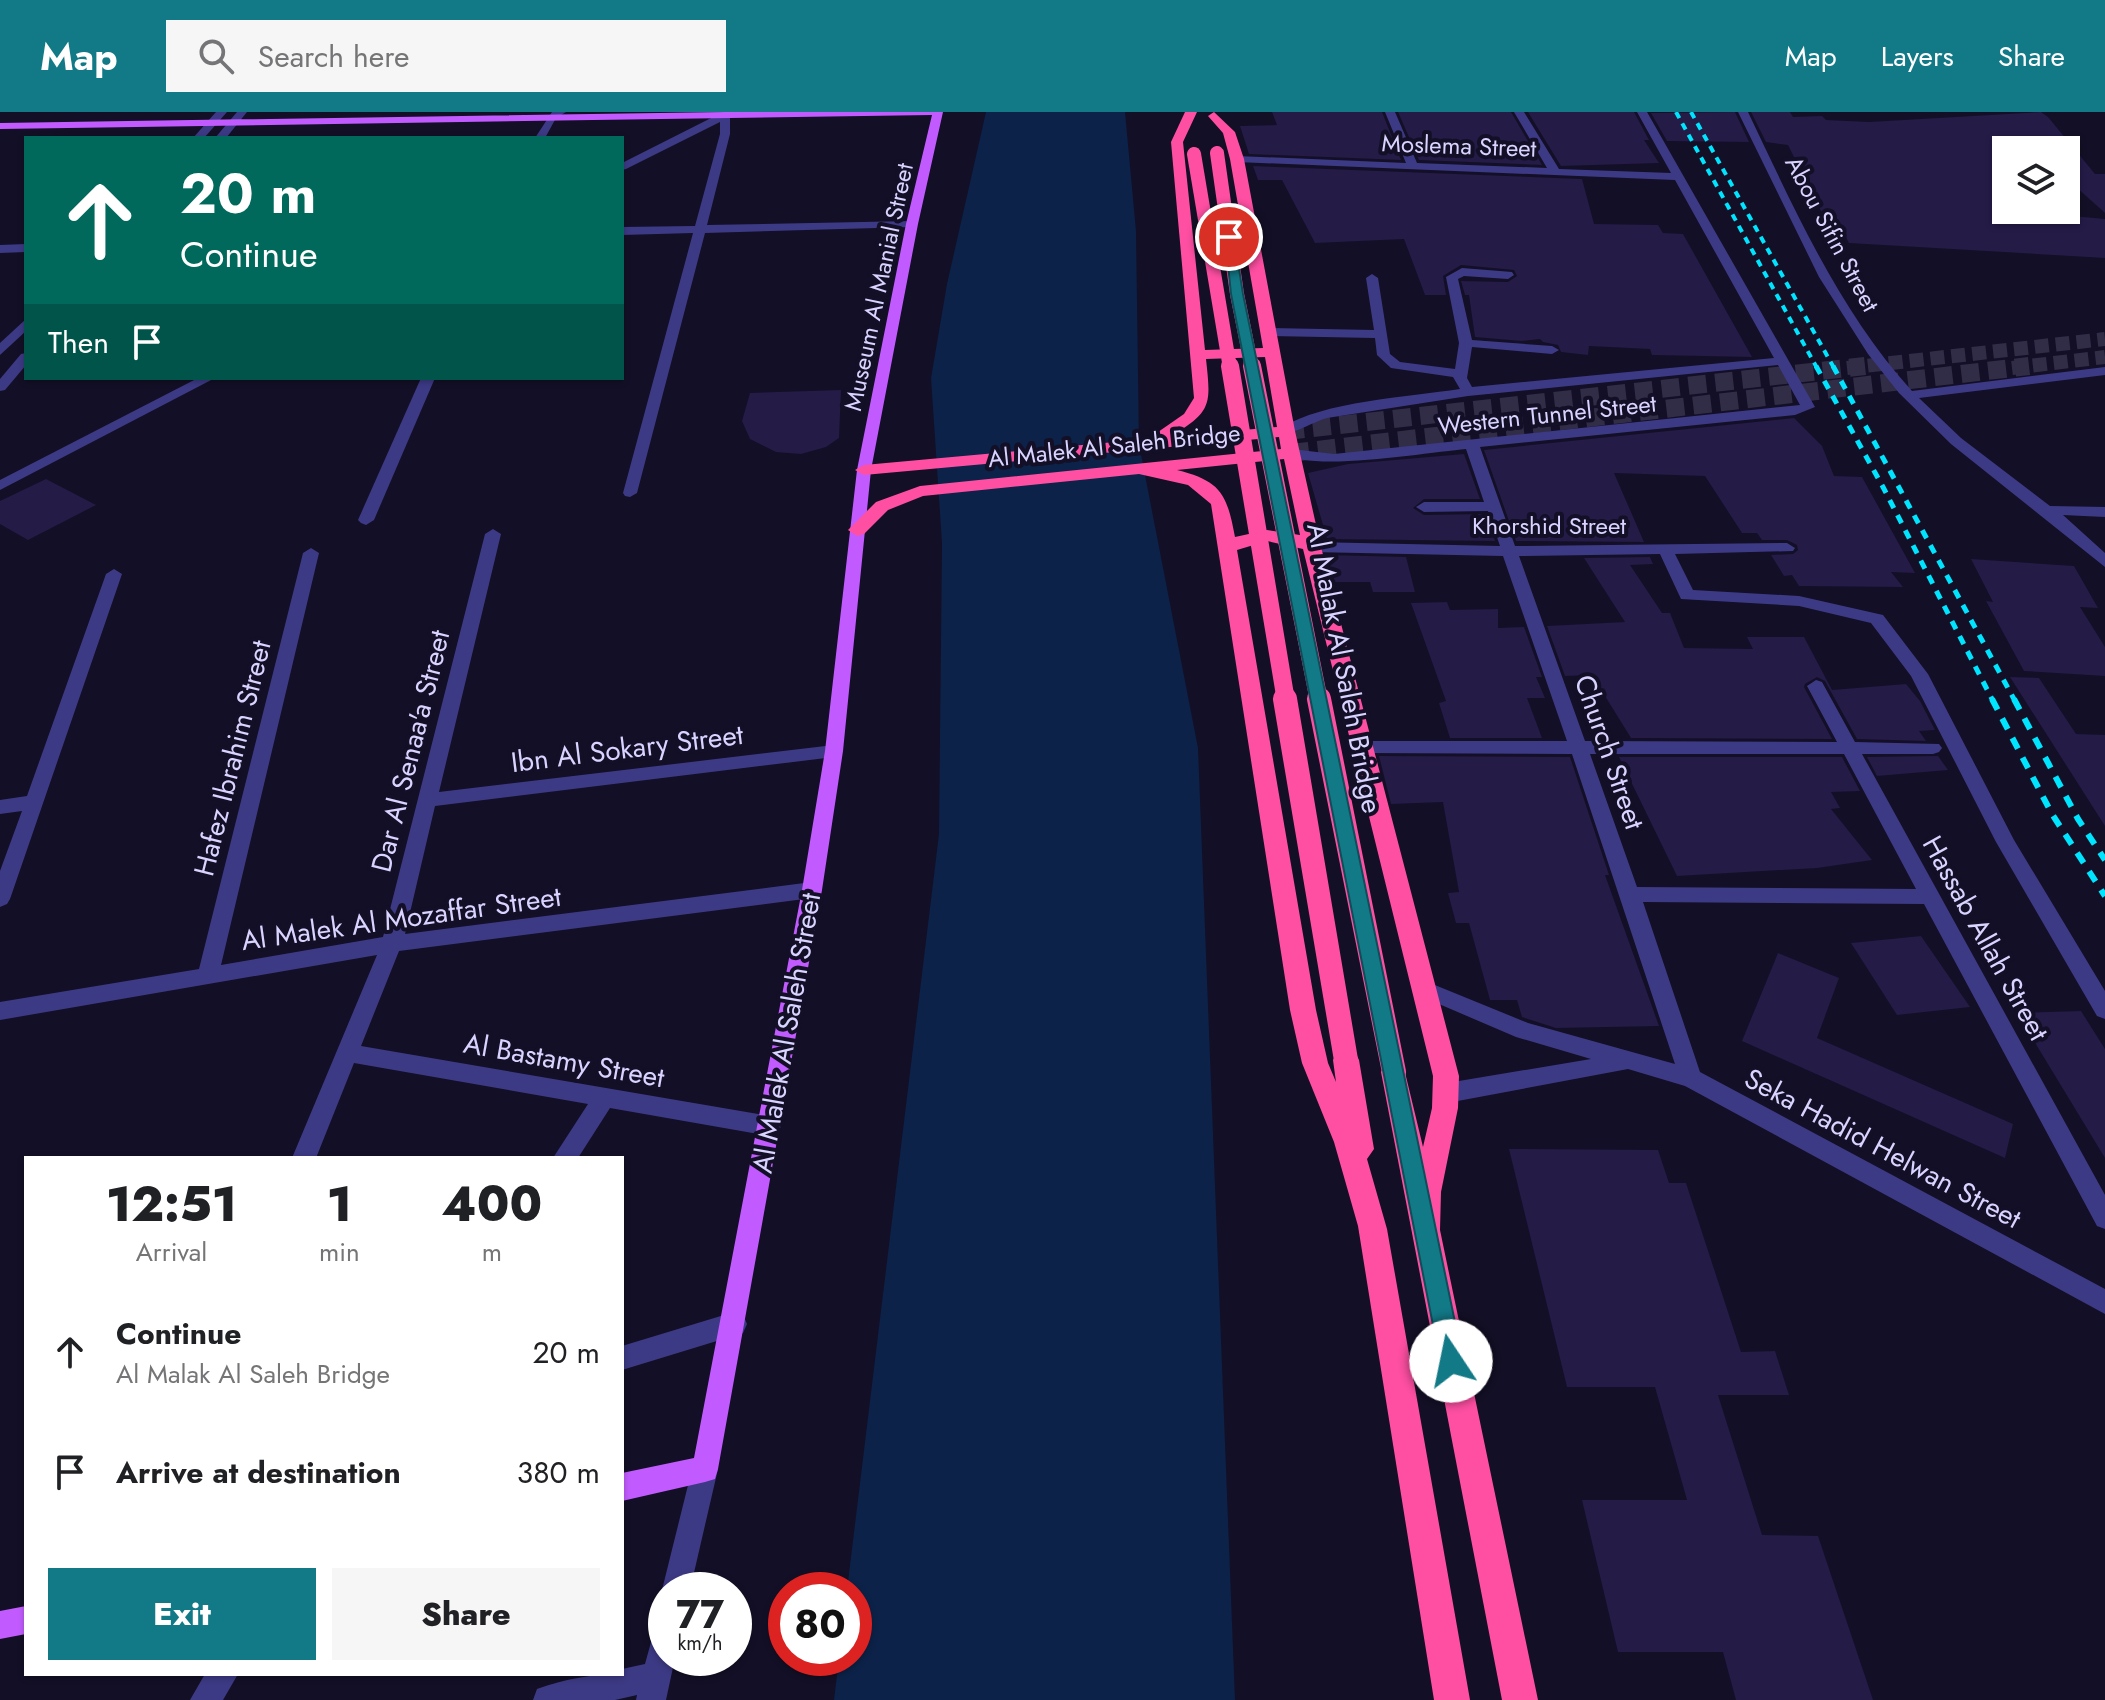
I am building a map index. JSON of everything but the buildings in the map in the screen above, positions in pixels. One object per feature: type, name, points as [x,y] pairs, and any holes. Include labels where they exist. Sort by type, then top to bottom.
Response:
[{"type":"highway","points":[[1203,113],[1229,132],[1237,159],[1286,431],[1312,547],[1445,1068],[1447,1093],[1432,1156],[1426,1230]]},
{"type":"highway","points":[[1183,432],[1202,398],[1177,142],[1203,113]]},
{"type":"highway","points":[[1203,113],[1194,154],[1452,1700]]},
{"type":"highway","name":"Al Malak Al Saleh Bridge","points":[[1203,113],[1520,1700]]},
{"type":"highway","points":[[1198,355],[1271,352]]},
{"type":"highway","name":"Al Malek Al Saleh Bridge","points":[[864,470],[1139,444],[1183,432],[1286,431]]},
{"type":"highway","name":"Al Malek Al Saleh Bridge","points":[[857,530],[882,506],[909,494],[941,487],[1291,453]]},
{"type":"highway","points":[[901,467],[888,472],[883,481],[888,489],[909,494]]},
{"type":"highway","points":[[1136,468],[1203,484],[1214,493],[1220,504],[1303,1010],[1315,1063],[1348,1142],[1373,1229]]},
{"type":"highway","points":[[1228,547],[1239,541],[1268,536],[1299,541],[1312,547]]},
{"type":"main road","points":[[0,126],[233,123],[554,113],[932,112]]},
{"type":"main road","name":"Museum Al Manial Street","points":[[864,470],[912,224],[938,112]]},
{"type":"main road","name":"Al Malek Al Saleh Street","points":[[705,1469],[812,890],[834,751],[864,470]]},
{"type":"main road","points":[[624,1487],[705,1469]]},
{"type":"main road","points":[[0,1625],[24,1620]]},
{"type":"street","points":[[200,136],[222,112]]},
{"type":"street","points":[[222,136],[242,112]]},
{"type":"street","points":[[1390,112],[1413,166]]},
{"type":"street","points":[[1519,112],[1555,172]]},
{"type":"street","points":[[1642,112],[1782,361]]},
{"type":"street","name":"Abou Sifin Street","points":[[1743,112],[1832,290],[1909,395],[1964,448],[2047,510],[2105,562]]},
{"type":"street","points":[[541,136],[554,113]]},
{"type":"street","points":[[624,166],[728,114]]},
{"type":"street","points":[[630,493],[728,114]]},
{"type":"street","name":"Moslema Street","points":[[1237,159],[1678,177]]},
{"type":"street","points":[[624,231],[912,224]]},
{"type":"street","points":[[0,249],[24,248]]},
{"type":"street","points":[[1468,392],[1461,382],[1466,343],[1453,275],[1462,272],[1508,275]]},
{"type":"street","points":[[1372,278],[1384,355],[1390,362],[1461,374]]},
{"type":"street","points":[[0,329],[23,326]]},
{"type":"street","points":[[0,351],[23,326]]},
{"type":"street","points":[[1267,332],[1381,334]]},
{"type":"street","points":[[1466,343],[1552,350]]},
{"type":"street","points":[[0,387],[24,359]]},
{"type":"street","name":"Western Tunnel Street","points":[[1286,431],[1303,420],[1326,414],[1468,392],[1782,361],[1808,407],[1334,458],[1291,453]]},
{"type":"street","points":[[1909,395],[2105,371]]},
{"type":"street","points":[[0,486],[204,380]]},
{"type":"street","points":[[366,520],[427,380]]},
{"type":"street","name":"Church Street","points":[[1472,445],[1630,894],[1691,1078]]},
{"type":"street","points":[[1424,507],[1493,506]]},
{"type":"street","points":[[2047,510],[2105,512]]},
{"type":"street","name":"Dar Al Senaa'a Street","points":[[305,1156],[392,944],[493,534]]},
{"type":"street","name":"Khorshid Street","points":[[1312,547],[1509,551],[1787,548]]},
{"type":"street","points":[[1665,549],[1687,595],[1799,601],[1877,619],[1919,674],[2006,842],[2105,1010]]},
{"type":"street","name":"Hafez Ibrahim Street","points":[[208,976],[311,553]]},
{"type":"street","points":[[0,899],[114,574]]},
{"type":"street","name":"Hassab Allah Street","points":[[1816,686],[2105,1218]]},
{"type":"street","points":[[1361,747],[1933,748]]},
{"type":"street","name":"Ibn Al Sokary Street","points":[[427,800],[834,751]]},
{"type":"street","points":[[0,807],[34,802]]},
{"type":"street","name":"Al Malek Al Mozaffar Street","points":[[0,1011],[392,944],[812,890]]},
{"type":"street","points":[[1630,894],[1933,897]]},
{"type":"street","name":"Seka Hadid Helwan Street","points":[[1425,989],[1524,1031],[1691,1078],[2105,1302]]},
{"type":"street","name":"Al Bastamy Street","points":[[348,1053],[770,1126]]},
{"type":"street","name":"Seka Hadid Helwan Street","points":[[1447,1093],[1626,1062]]},
{"type":"street","points":[[566,1156],[605,1097]]},
{"type":"street","points":[[624,1357],[734,1324]]},
{"type":"street","name":"Al Malek Al Saleh Street","points":[[680,1572],[705,1469]]},
{"type":"street","points":[[205,1700],[222,1676]]},
{"type":"street","points":[[548,1700],[654,1688]]},
{"type":"water","points":[[986,112],[1125,112],[1136,231],[1139,444],[1198,748],[1235,1700],[834,1700],[837,1676],[872,1676],[872,1572],[849,1572],[939,834],[942,543],[931,378],[947,284]]},
{"type":"tunnel","points":[[1847,368],[2105,339]]},
{"type":"tunnel","points":[[2012,368],[2105,357]]},
{"type":"tunnel","points":[[1286,431],[1865,366]]},
{"type":"tunnel","points":[[1291,453],[2029,366]]},
{"type":"railway","points":[[1676,112],[1817,368]]},
{"type":"railway","points":[[1691,112],[1834,368]]},
{"type":"railway","points":[[1816,366],[1883,487],[1993,701]]},
{"type":"railway","points":[[1833,366],[2015,701]]},
{"type":"railway","points":[[1992,699],[2052,814],[2105,896]]},
{"type":"railway","points":[[2014,699],[2078,819],[2105,860]]},
{"type":"route","points":[[1229,237],[1237,294],[1451,1361]]}]
